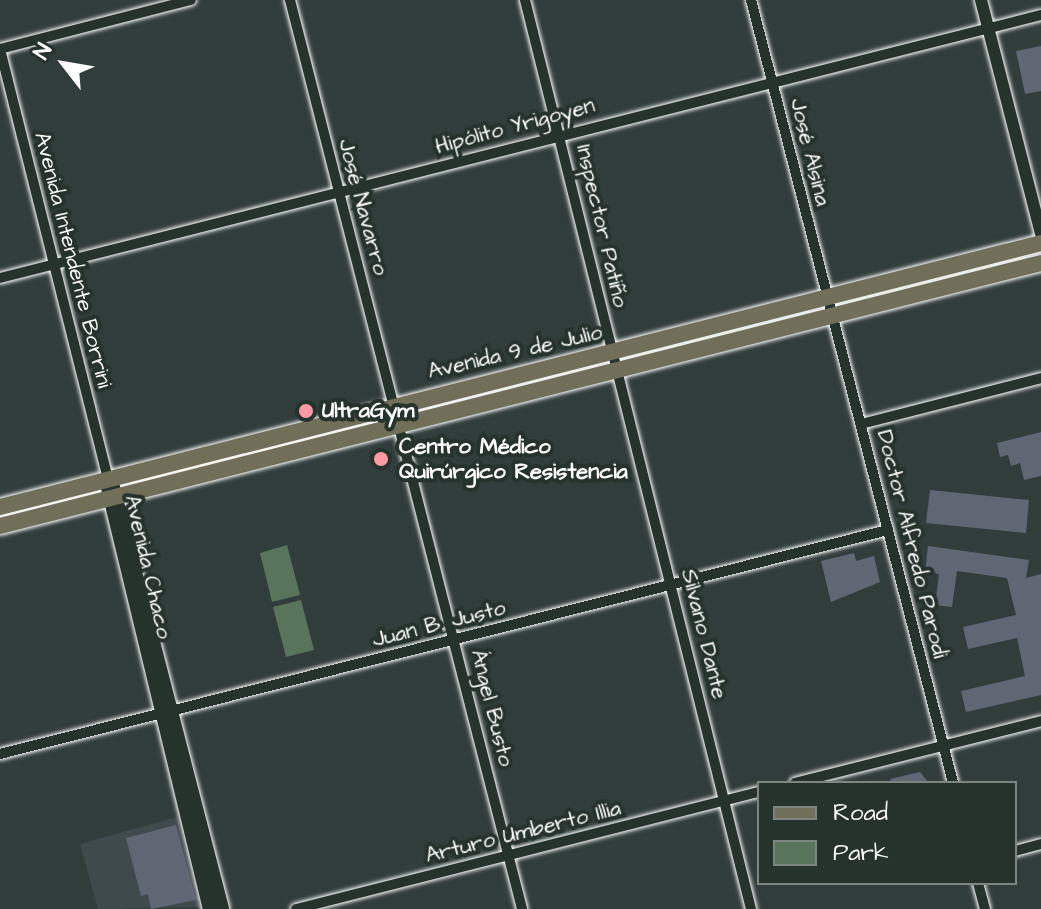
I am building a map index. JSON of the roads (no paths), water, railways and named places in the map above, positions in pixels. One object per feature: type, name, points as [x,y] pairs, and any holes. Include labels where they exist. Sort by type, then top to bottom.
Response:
[{"type":"main road","name":"Avenida 9 de Julio","points":[[0,526],[399,423],[827,296],[1041,243]]},
{"type":"main road","name":"Avenida 9 de Julio","points":[[0,507],[394,404],[831,315],[1041,263]]},
{"type":"main road","name":"Avenida Chaco","points":[[108,480],[166,713],[210,909]]},
{"type":"main road","name":"Avenida Chaco","points":[[166,713],[222,909]]},
{"type":"street","points":[[0,49],[191,0]]},
{"type":"street","name":"José Navarro","points":[[290,0],[399,423]]},
{"type":"street","name":"Inspector Patiño","points":[[525,0],[614,360]]},
{"type":"street","name":"José Alsina","points":[[751,0],[831,315]]},
{"type":"street","points":[[981,0],[1041,233]]},
{"type":"street","name":"Hipólito Yrigoyen","points":[[0,278],[1041,15]]},
{"type":"street","name":"Avenida Intendente Borrini","points":[[0,49],[108,480]]},
{"type":"street","name":"Doctor Alfredo Parodi","points":[[831,315],[953,781]]},
{"type":"street","name":"Silvano Dante","points":[[614,360],[751,909]]},
{"type":"street","points":[[861,424],[1041,378]]},
{"type":"street","name":"Ángel Busto","points":[[399,423],[522,909]]},
{"type":"street","name":"Juan B. Justo","points":[[0,754],[888,530]]},
{"type":"street","points":[[803,781],[1041,721]]},
{"type":"street","name":"Arturo Umberto Illia","points":[[296,909],[757,793]]},
{"type":"street","points":[[1017,850],[1041,844]]},
{"type":"street","points":[[979,885],[985,909]]},
{"type":"place","name":"UltraGym","points":[[306,411]]},
{"type":"place","name":"Centro Médico Quirúrgico Resistencia","points":[[381,459]]}]
